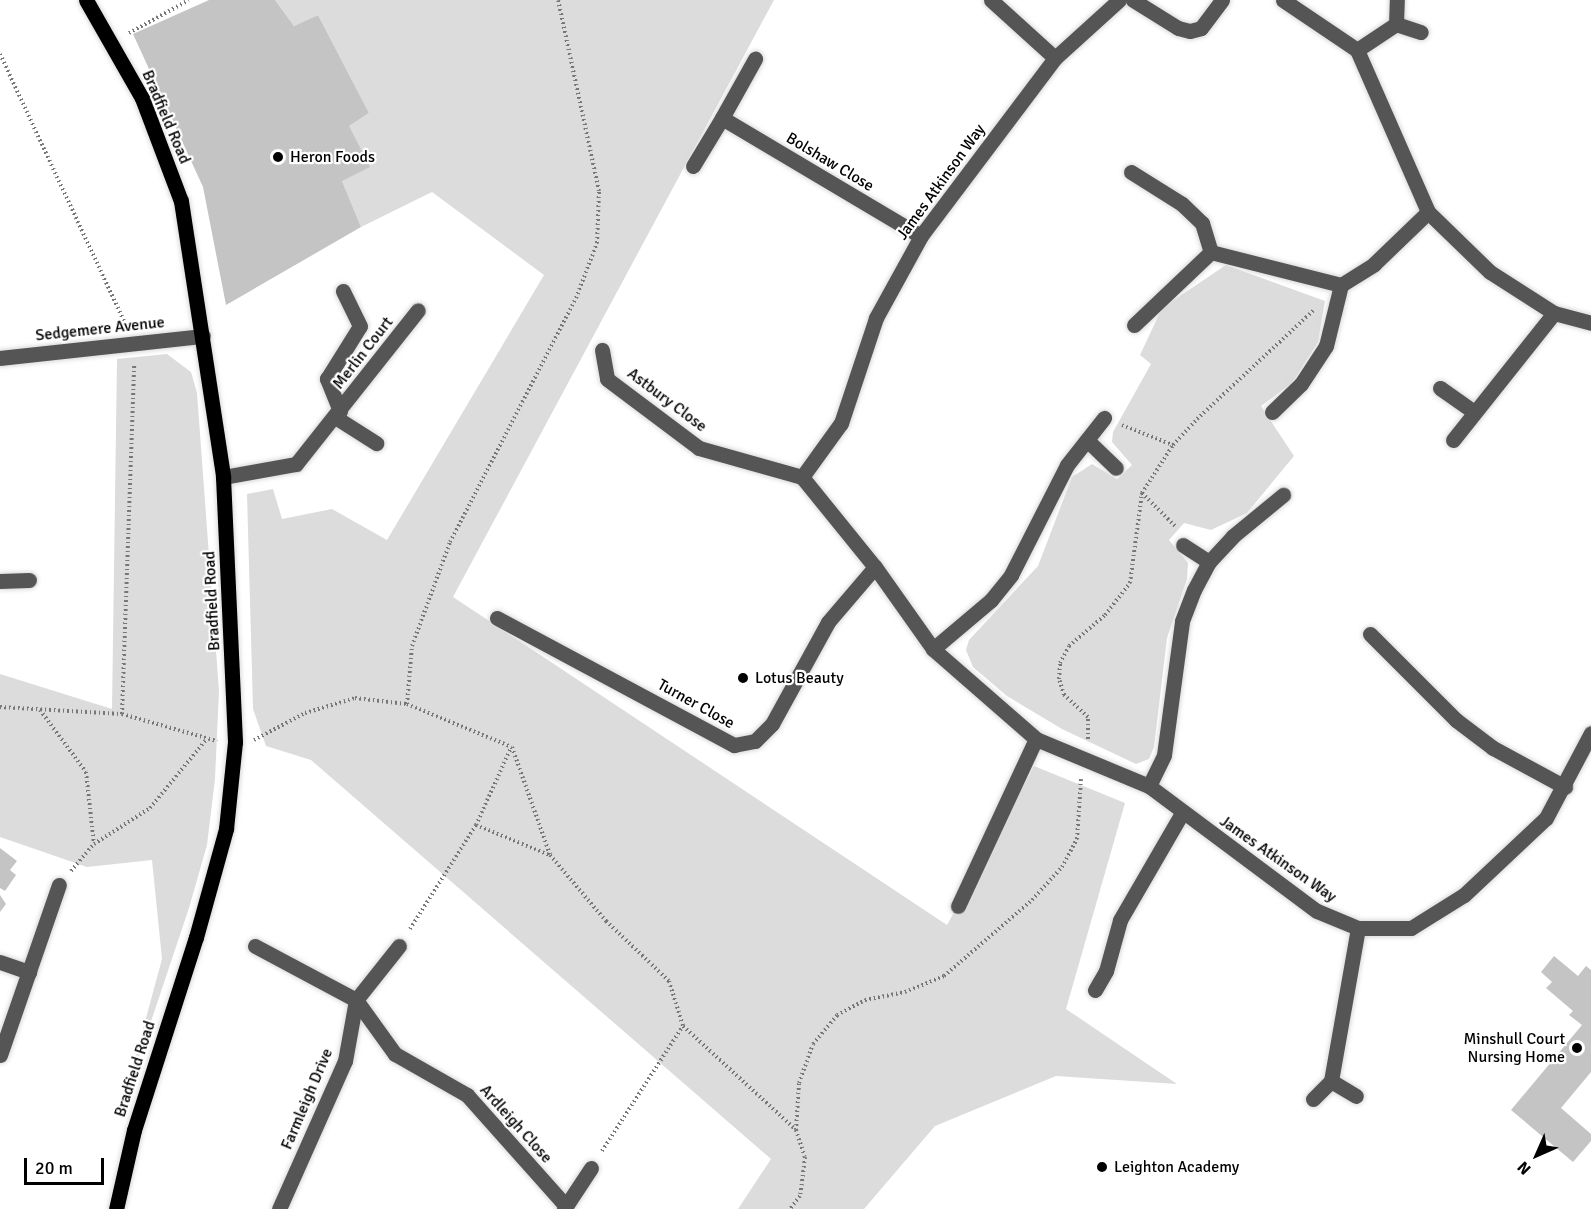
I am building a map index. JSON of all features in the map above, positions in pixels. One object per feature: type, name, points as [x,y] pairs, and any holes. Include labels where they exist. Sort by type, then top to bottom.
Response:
[{"type":"main road","name":"Bradfield Road","points":[[86,0],[114,44],[142,98],[181,201],[223,477],[236,742],[226,829],[196,937],[134,1130],[116,1209]]},
{"type":"street","points":[[991,0],[1055,58]]},
{"type":"street","name":"James Atkinson Way","points":[[1119,0],[1055,58],[921,236],[876,318],[841,423],[802,477],[875,567],[933,649],[1036,739],[1149,786],[1182,813],[1317,911],[1358,928],[1411,928],[1464,895],[1523,843],[1546,818],[1565,787],[1591,733]]},
{"type":"street","points":[[1133,0],[1178,28],[1190,31],[1201,28],[1222,0]]},
{"type":"street","points":[[1283,0],[1357,50],[1428,212],[1490,272],[1554,313],[1591,323]]},
{"type":"street","points":[[1395,24],[1397,0]]},
{"type":"street","points":[[1357,50],[1395,24]]},
{"type":"street","points":[[1395,24],[1421,32]]},
{"type":"street","points":[[693,166],[755,59]]},
{"type":"street","name":"Bolshaw Close","points":[[722,118],[921,236]]},
{"type":"street","points":[[1131,172],[1182,204],[1202,223],[1210,252]]},
{"type":"street","points":[[1272,412],[1301,384],[1326,346],[1341,285],[1374,264],[1428,212]]},
{"type":"street","points":[[1210,252],[1341,285]]},
{"type":"street","points":[[1134,325],[1210,252]]},
{"type":"street","points":[[343,291],[360,326],[327,379],[338,414],[376,443]]},
{"type":"street","name":"Merlin Court","points":[[223,477],[296,464],[338,414],[418,310]]},
{"type":"street","points":[[1453,440],[1554,313]]},
{"type":"street","name":"Sedgemere Avenue","points":[[0,358],[203,336]]},
{"type":"street","name":"Astbury Close","points":[[602,350],[608,379],[699,448],[802,477]]},
{"type":"street","points":[[1440,388],[1474,412]]},
{"type":"street","points":[[933,649],[991,600],[1011,575],[1067,465],[1104,418]]},
{"type":"street","points":[[1087,441],[1116,468]]},
{"type":"street","points":[[1149,786],[1164,755],[1182,621],[1209,562],[1233,536],[1283,495]]},
{"type":"street","points":[[1183,545],[1209,562]]},
{"type":"street","name":"Turner Close","points":[[497,618],[734,745],[755,741],[772,724],[828,622],[875,567]]},
{"type":"street","points":[[0,581],[29,580]]},
{"type":"street","points":[[1370,634],[1474,734],[1493,748],[1565,787]]},
{"type":"street","points":[[958,906],[1036,739]]},
{"type":"street","points":[[1095,990],[1106,971],[1120,920],[1182,813]]},
{"type":"street","points":[[0,1055],[59,885]]},
{"type":"street","points":[[1312,1099],[1331,1081],[1358,928]]},
{"type":"street","points":[[255,946],[356,1000]]},
{"type":"street","name":"Farmleigh Drive","points":[[279,1209],[345,1061],[356,1000],[399,946]]},
{"type":"street","points":[[0,962],[29,972]]},
{"type":"street","name":"Ardleigh Close","points":[[356,1000],[395,1053],[466,1095],[565,1207],[591,1168]]},
{"type":"street","points":[[1331,1081],[1356,1096]]},
{"type":"path","points":[[114,44],[189,0]]},
{"type":"path","points":[[407,704],[412,646],[450,542],[576,298],[597,243],[599,191],[558,0]]},
{"type":"path","points":[[0,54],[134,344],[122,714]]},
{"type":"path","points":[[790,1209],[800,1196],[805,1156],[796,1130],[799,1083],[813,1044],[837,1015],[865,1000],[905,992],[944,976],[1032,900],[1062,867],[1077,839],[1077,802],[1090,732],[1088,717],[1064,695],[1059,679],[1060,663],[1069,646],[1105,615],[1130,583],[1142,493],[1173,445],[1341,285]]},
{"type":"path","points":[[1104,418],[1173,445]]},
{"type":"path","points":[[1142,493],[1175,522],[1183,545]]},
{"type":"path","points":[[0,706],[122,714],[205,741],[236,742],[258,740],[305,714],[355,698],[407,704],[512,747],[550,855],[606,921],[669,981],[683,1026],[796,1130]]},
{"type":"path","points":[[40,710],[86,772],[94,844]]},
{"type":"path","points":[[59,885],[94,844],[150,808],[205,741]]},
{"type":"path","points":[[399,946],[477,825],[512,747]]},
{"type":"path","points":[[477,825],[550,855]]},
{"type":"path","points":[[591,1168],[683,1026]]},
{"type":"shaded area","points":[[275,0],[774,0],[453,597],[947,925],[1034,766],[1125,803],[1066,1009],[1177,1084],[1056,1076],[935,1126],[864,1209],[738,1209],[771,1159],[311,760],[266,746],[253,709],[247,494],[273,489],[282,519],[332,509],[387,540],[544,275],[432,192],[361,227],[342,181],[349,126],[369,113],[318,15],[294,26]]},
{"type":"shaded area","points":[[1226,265],[1325,301],[1318,342],[1292,383],[1261,406],[1294,456],[1247,513],[1211,530],[1184,523],[1169,540],[1188,563],[1187,579],[1167,638],[1154,747],[1149,759],[1136,764],[1062,729],[1007,696],[973,667],[966,650],[969,640],[1038,566],[1072,477],[1092,464],[1117,479],[1132,465],[1112,442],[1113,432],[1151,364],[1140,355],[1162,308]]},
{"type":"shaded area","points":[[167,354],[191,372],[197,393],[219,691],[215,779],[207,845],[189,908],[120,1114],[162,959],[152,860],[87,867],[0,837],[0,674],[112,709],[117,359]]},
{"type":"building","name":"Heron Foods","points":[[209,0],[275,0],[294,26],[318,15],[369,113],[349,126],[370,167],[342,181],[361,227],[226,305],[203,187],[133,34]]},
{"type":"building","points":[[0,848],[17,861],[10,870],[16,875],[5,891],[0,888]]},
{"type":"building","points":[[0,895],[6,904],[0,912]]},
{"type":"building","name":"Minshull Court Nursing Home","points":[[1554,956],[1578,976],[1586,966],[1591,970],[1591,1072],[1561,1108],[1591,1134],[1591,1141],[1573,1162],[1511,1110],[1582,1025],[1569,1015],[1573,1011],[1546,988],[1552,982],[1541,972]]},
{"type":"place","name":"Heron Foods","points":[[278,157]]},
{"type":"place","name":"Lotus Beauty","points":[[743,678]]},
{"type":"place","name":"Minshull Court Nursing Home","points":[[1577,1048]]},
{"type":"place","name":"Leighton Academy","points":[[1102,1167]]}]
